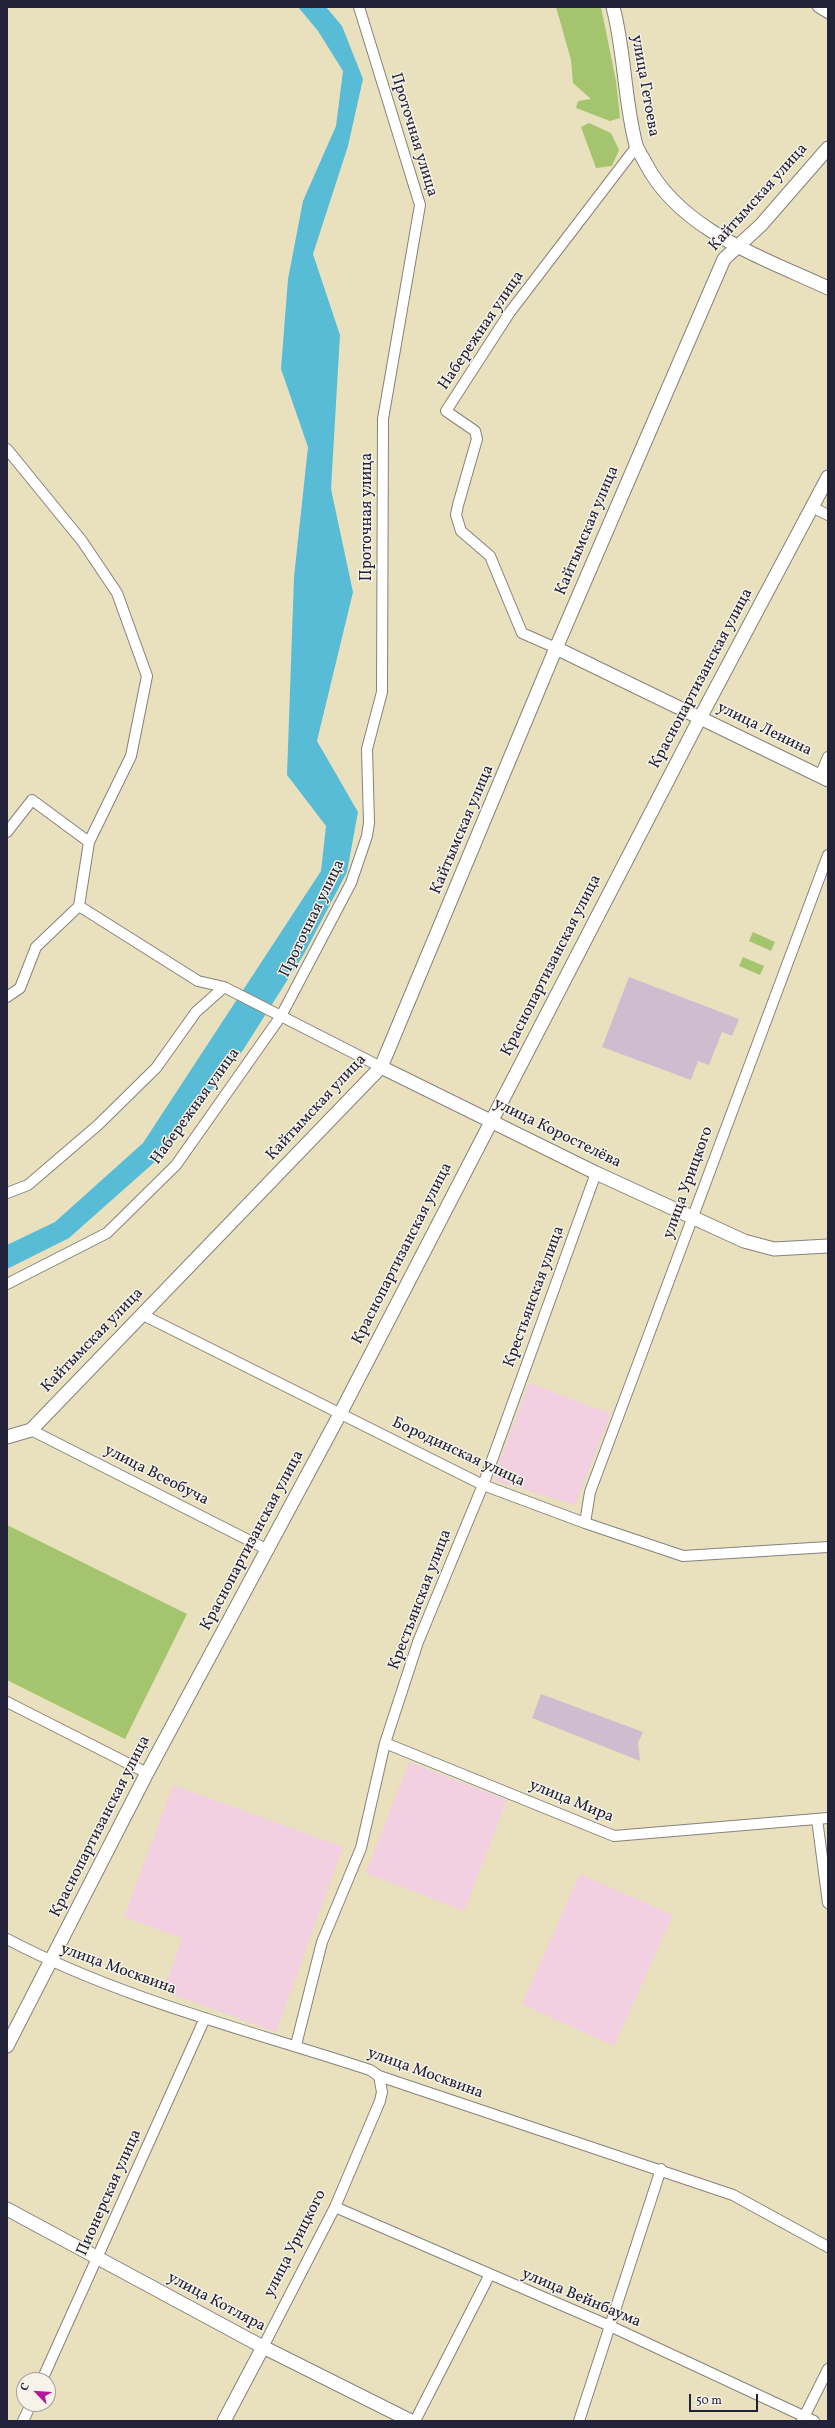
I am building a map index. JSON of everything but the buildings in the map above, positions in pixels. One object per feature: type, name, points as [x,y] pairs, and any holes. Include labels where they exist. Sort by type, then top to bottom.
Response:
[{"type":"street","name":"Проточная улица","points":[[281,1016],[351,883],[367,836],[369,823],[367,749],[382,692],[383,419],[420,205],[359,7]]},
{"type":"street","name":"улица Гетоева","points":[[613,7],[637,146],[651,174],[663,190],[697,220],[720,237],[828,288]]},
{"type":"street","points":[[818,7],[828,13]]},
{"type":"street","name":"Набережная улица","points":[[556,648],[522,633],[490,556],[461,531],[456,515],[477,439],[475,431],[446,411],[510,312],[637,146]]},
{"type":"street","name":"Кайтымская улица","points":[[7,1437],[31,1430],[381,1067],[556,648],[724,259],[761,225],[828,148]]},
{"type":"street","points":[[7,449],[82,541],[116,593],[147,676],[131,756],[89,842],[79,906],[36,947],[20,988],[7,997]]},
{"type":"street","name":"Краснопартизанская улица","points":[[7,2046],[147,1773],[340,1414],[700,718],[828,477]]},
{"type":"street","points":[[812,507],[828,515]]},
{"type":"street","name":"улица Ленина","points":[[556,648],[824,778]]},
{"type":"street","points":[[824,778],[828,757]]},
{"type":"street","points":[[7,832],[32,800],[89,842]]},
{"type":"street","name":"улица Урицкого","points":[[585,1523],[590,1492],[694,1218],[828,855]]},
{"type":"street","name":"улица Коростелёва","points":[[79,906],[198,981],[224,987],[381,1067],[596,1173],[694,1218],[758,1246],[790,1249],[828,1246]]},
{"type":"street","points":[[7,1193],[28,1185],[98,1125],[156,1068],[196,1012],[224,987]]},
{"type":"street","name":"Набережная улица","points":[[7,1284],[107,1232],[123,1217],[176,1165],[281,1016]]},
{"type":"street","name":"Крестьянская улица","points":[[296,2045],[322,1942],[361,1848],[385,1744],[418,1642],[483,1485],[596,1173]]},
{"type":"street","name":"Бородинская улица","points":[[143,1315],[483,1485],[585,1523],[684,1556],[828,1547]]},
{"type":"street","name":"улица Всеобуча","points":[[31,1430],[268,1550]]},
{"type":"street","points":[[7,1702],[147,1773]]},
{"type":"street","name":"улица Мира","points":[[385,1744],[614,1836],[828,1818]]},
{"type":"street","points":[[817,1819],[828,1903]]},
{"type":"street","name":"улица Москвина","points":[[7,1939],[50,1962],[205,2018],[296,2045],[370,2070],[378,2076],[661,2169],[733,2195],[828,2247]]},
{"type":"street","name":"Пионерская улица","points":[[46,2372],[205,2018]]},
{"type":"street","name":"улица Урицкого","points":[[224,2421],[335,2207],[380,2102],[382,2092],[378,2076]]},
{"type":"street","points":[[579,2421],[661,2169]]},
{"type":"street","name":"улица Вейнбаума","points":[[335,2207],[489,2276],[610,2326],[803,2419],[814,2421]]},
{"type":"street","name":"улица Котляра","points":[[7,2209],[263,2347],[411,2421]]},
{"type":"street","points":[[415,2421],[489,2276]]},
{"type":"street","points":[[803,2419],[828,2369]]},
{"type":"shaded area","points":[[629,977],[739,1019],[732,1036],[722,1032],[709,1065],[698,1061],[691,1080],[602,1047]]},
{"type":"shaded area","points":[[529,1383],[611,1414],[575,1505],[493,1480]]},
{"type":"shaded area","points":[[541,1694],[643,1732],[638,1743],[640,1761],[532,1718]]},
{"type":"shaded area","points":[[409,1762],[507,1800],[464,1911],[366,1873]]},
{"type":"shaded area","points":[[173,1785],[343,1847],[276,2032],[163,1991],[182,1938],[124,1917]]},
{"type":"shaded area","points":[[580,1874],[673,1915],[614,2046],[522,2004]]},
{"type":"green space","points":[[556,7],[601,7],[616,81],[620,118],[610,121],[576,108],[578,101],[591,99],[573,83],[571,60]]},
{"type":"green space","points":[[589,123],[611,133],[619,150],[612,166],[596,168],[581,127]]},
{"type":"green space","points":[[753,932],[775,942],[771,951],[749,941]]},
{"type":"green space","points":[[743,957],[764,966],[760,975],[739,966]]},
{"type":"green space","points":[[7,1525],[187,1614],[125,1739],[7,1680]]},
{"type":"water","points":[[298,7],[326,7],[342,26],[363,79],[348,146],[313,254],[340,335],[331,489],[353,592],[317,741],[358,812],[347,872],[304,954],[243,1050],[157,1160],[69,1238],[7,1269],[7,1245],[55,1222],[143,1143],[321,871],[326,826],[287,775],[294,577],[308,447],[281,369],[288,279],[303,201],[336,126],[343,71],[318,31]]}]
